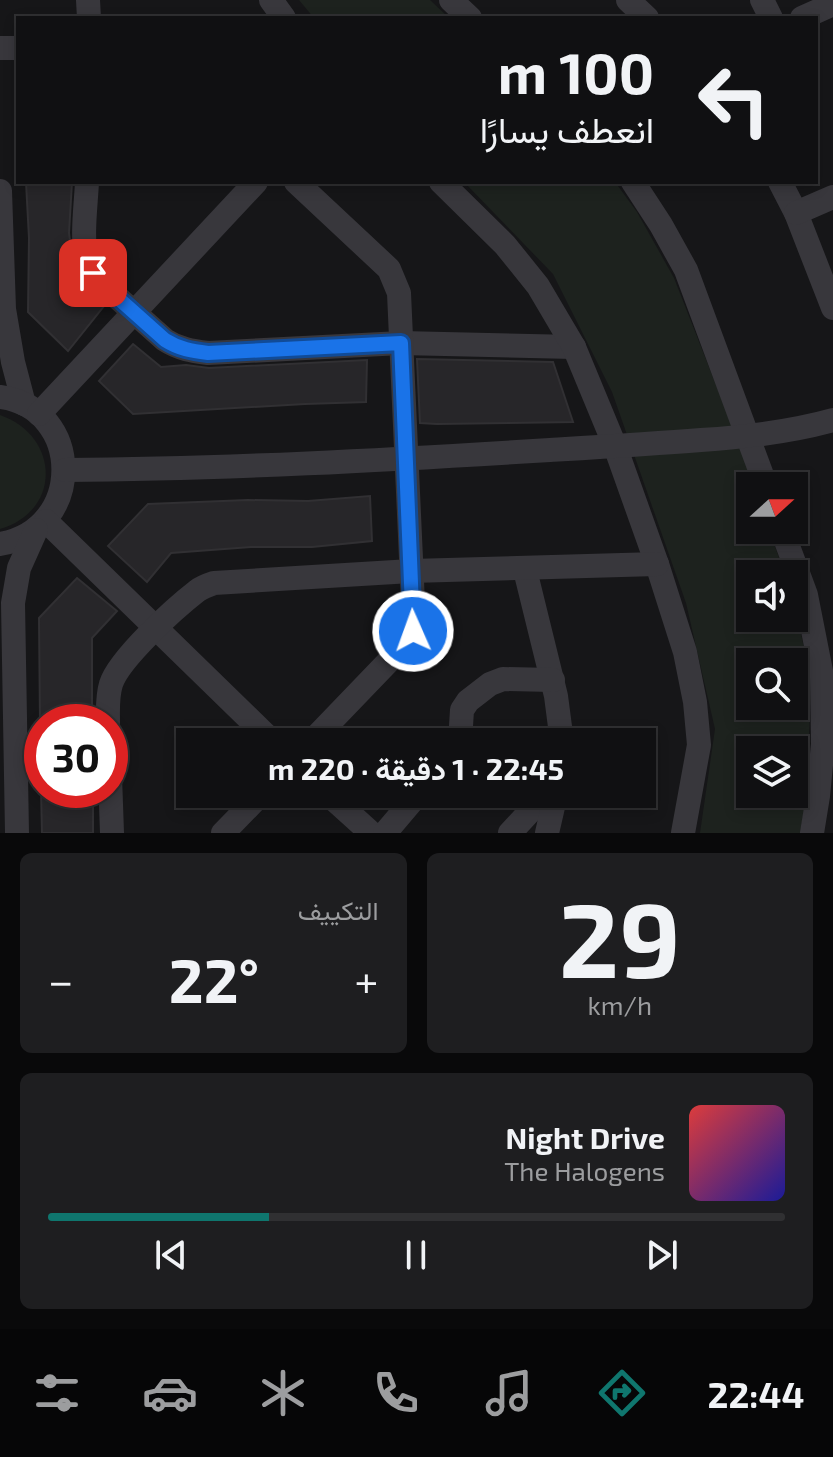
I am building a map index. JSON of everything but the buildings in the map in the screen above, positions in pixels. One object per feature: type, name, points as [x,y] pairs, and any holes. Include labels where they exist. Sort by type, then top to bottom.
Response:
[{"type":"street","points":[[451,0],[468,16]]},
{"type":"street","points":[[628,0],[645,16]]},
{"type":"street","points":[[806,16],[833,4]]},
{"type":"street","points":[[87,184],[87,263],[100,282],[174,346],[208,353],[401,343],[574,347]]},
{"type":"street","points":[[32,409],[134,311],[254,184]]},
{"type":"street","points":[[298,184],[389,269],[399,293],[414,625],[411,638],[324,728]]},
{"type":"street","points":[[443,184],[505,245],[538,286],[574,347],[615,446],[685,652],[695,702],[699,745],[683,833]]},
{"type":"street","points":[[634,184],[686,270],[761,472]]},
{"type":"street","points":[[781,184],[796,213],[833,308]]},
{"type":"street","points":[[0,191],[4,309],[13,362],[32,409],[53,430],[65,470],[59,497],[19,568],[13,603],[17,833]]},
{"type":"street","points":[[796,213],[833,197]]},
{"type":"street","points":[[0,397],[32,409]]},
{"type":"street","points":[[65,470],[406,459],[615,446],[748,436],[833,420]]},
{"type":"street","points":[[0,544],[14,542],[41,525]]},
{"type":"street","points":[[41,525],[258,728]]},
{"type":"street","points":[[787,544],[806,595],[822,676],[828,744],[812,833]]},
{"type":"street","points":[[107,704],[112,682],[121,665],[199,589],[214,583],[411,571],[657,564]]},
{"type":"street","points":[[525,570],[553,680],[561,728]]},
{"type":"street","points":[[461,728],[462,710],[468,701],[490,684],[503,679],[553,680]]},
{"type":"street","points":[[111,808],[112,833]]},
{"type":"street","points":[[223,833],[247,808]]},
{"type":"street","points":[[343,808],[371,833]]},
{"type":"street","points":[[385,833],[406,808]]},
{"type":"street","points":[[510,833],[533,808]]},
{"type":"street","points":[[547,833],[553,808]]},
{"type":"shaded area","points":[[299,0],[430,0],[447,16],[312,16]]},
{"type":"shaded area","points":[[466,184],[616,184],[637,212],[674,278],[749,472],[736,472],[736,544],[774,544],[780,560],[736,560],[736,632],[801,632],[804,648],[736,648],[736,720],[808,720],[808,666],[811,680],[808,766],[808,736],[736,736],[736,808],[804,808],[800,833],[700,833],[715,729],[686,603],[612,392],[553,274]]},
{"type":"shaded area","points":[[0,415],[20,425],[34,439],[43,456],[46,473],[43,491],[35,507],[20,520],[0,529]]},
{"type":"route","points":[[93,273],[165,340],[189,351],[208,353],[401,343],[413,631]]}]
